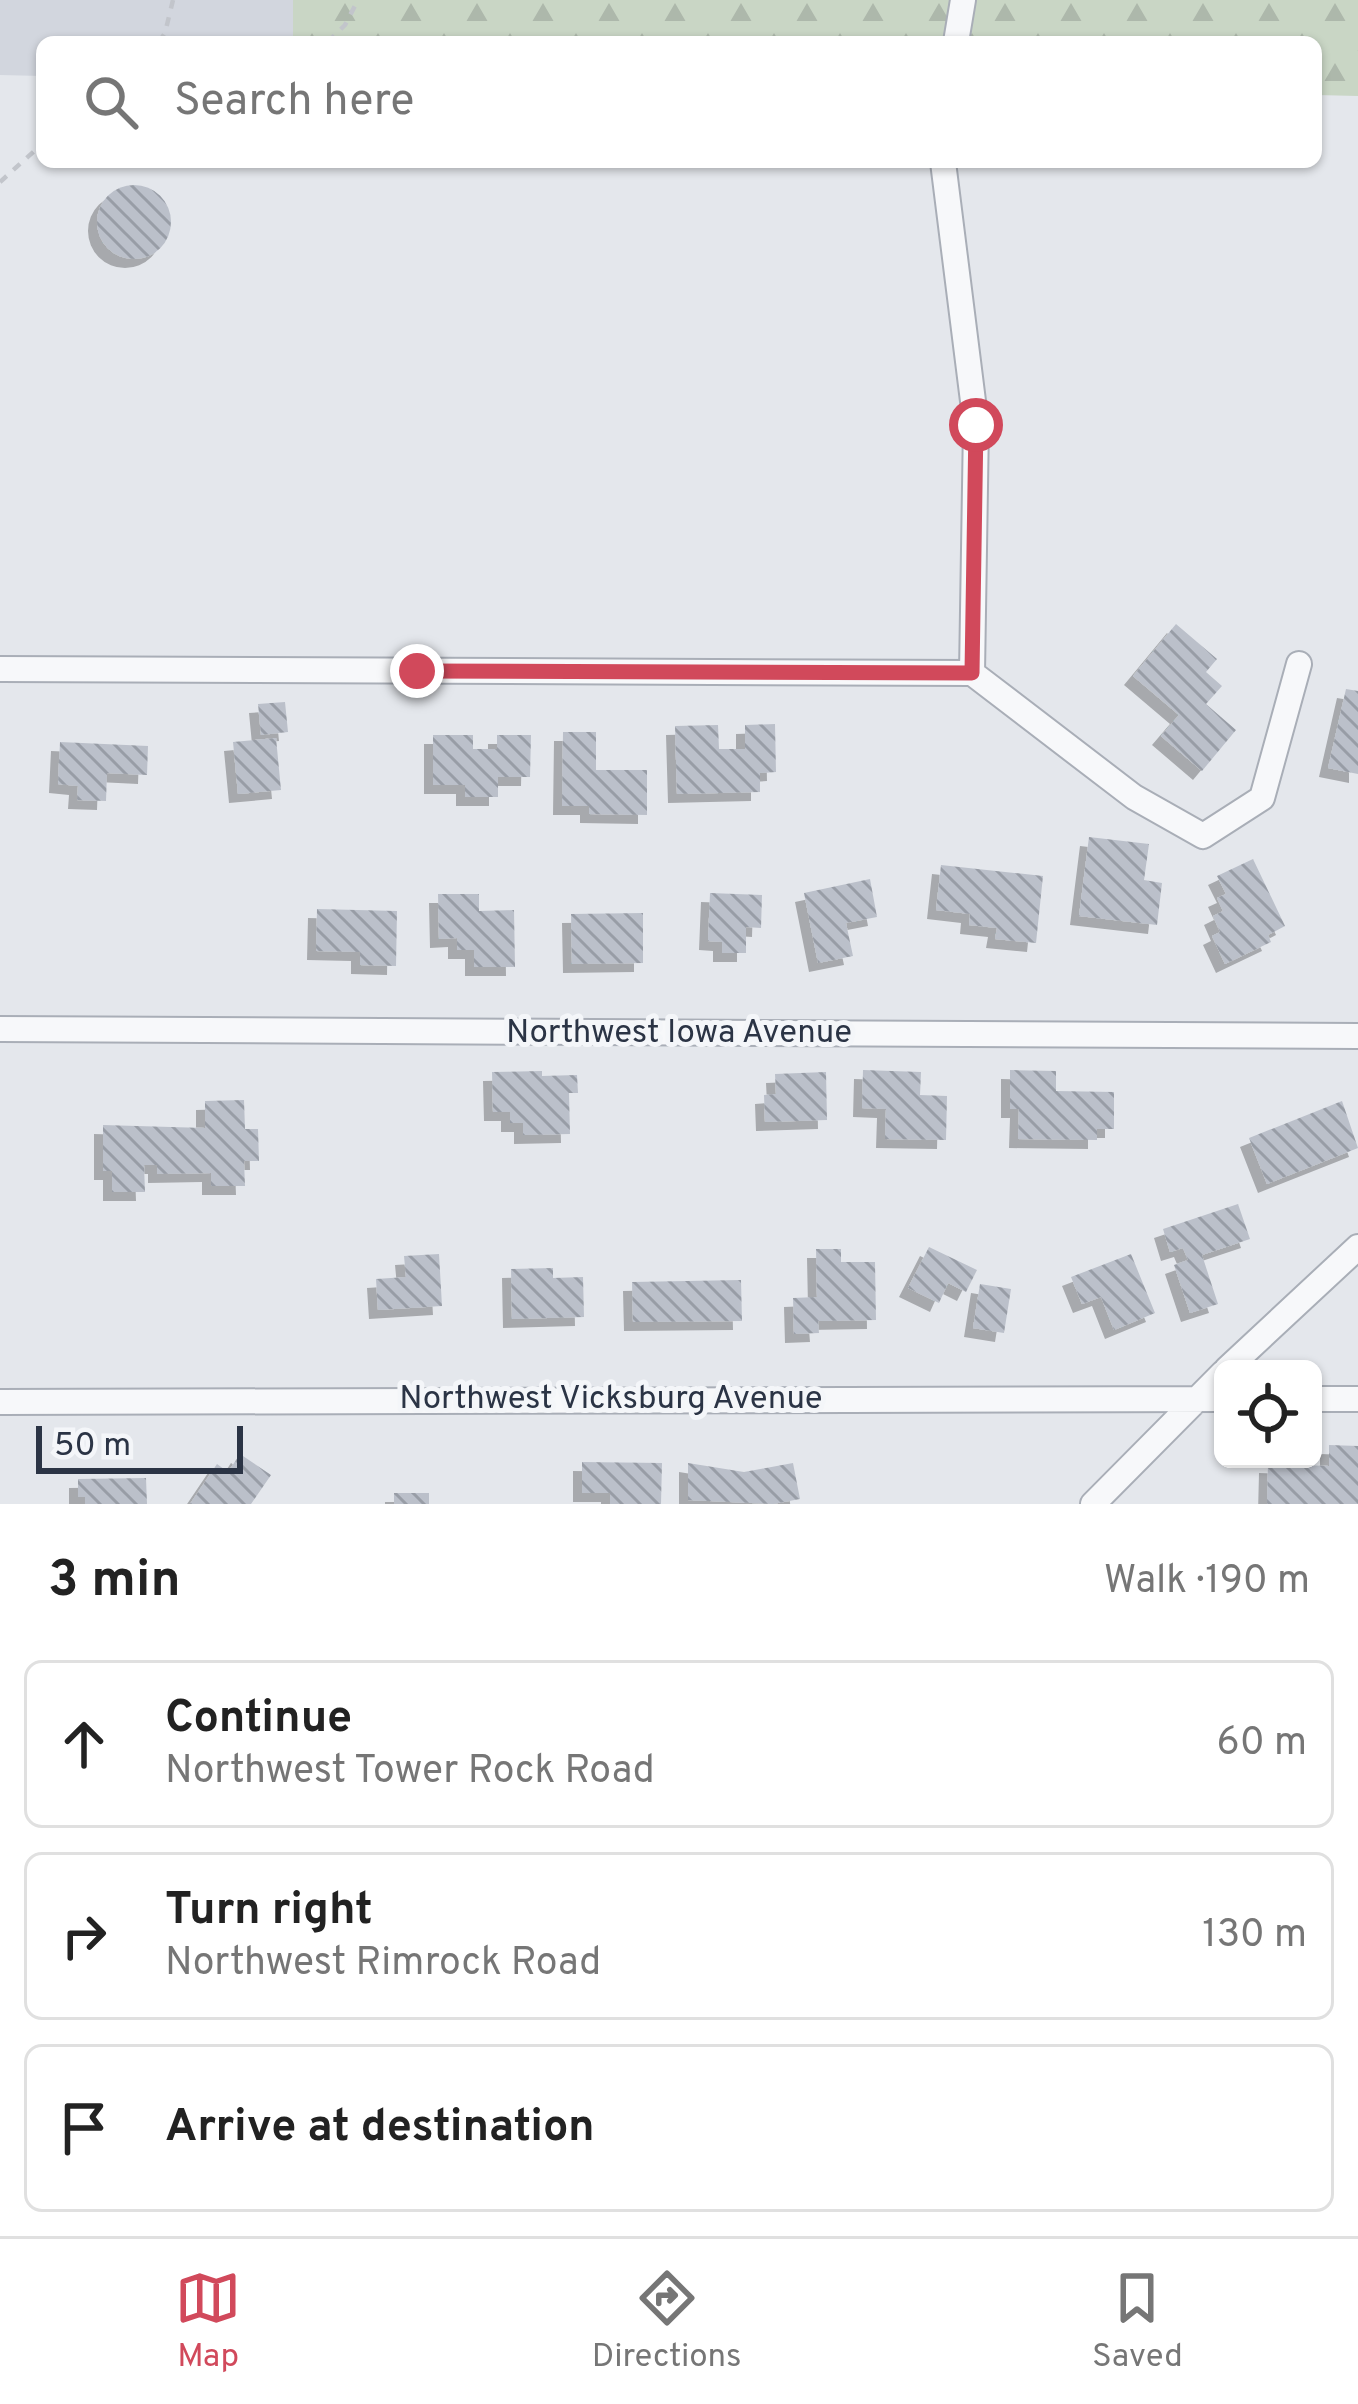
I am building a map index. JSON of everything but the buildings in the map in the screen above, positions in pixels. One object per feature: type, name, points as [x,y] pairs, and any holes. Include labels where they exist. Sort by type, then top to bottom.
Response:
[{"type":"street","points":[[957,36],[963,0]]},
{"type":"street","points":[[944,168],[976,425],[972,673]]},
{"type":"street","points":[[0,669],[972,673],[1134,797],[1203,836],[1262,798],[1299,664]]},
{"type":"street","name":"Northwest Iowa Avenue","points":[[0,1029],[1358,1036]]},
{"type":"street","points":[[1237,1360],[1358,1247]]},
{"type":"street","points":[[1093,1504],[1214,1381]]},
{"type":"street","name":"Northwest Vicksburg Avenue","points":[[0,1402],[1214,1399]]},
{"type":"street","points":[[1322,1399],[1358,1399]]},
{"type":"path","points":[[163,36],[173,0]]},
{"type":"path","points":[[334,36],[358,0]]},
{"type":"path","points":[[0,182],[36,149]]},
{"type":"shaded area","points":[[0,0],[293,0],[293,36],[36,36],[36,76],[0,75]]},
{"type":"green space","points":[[293,0],[1358,0],[1358,96],[1322,95],[1322,36],[293,36]]},
{"type":"route","points":[[417,671],[972,673],[976,425]]}]
